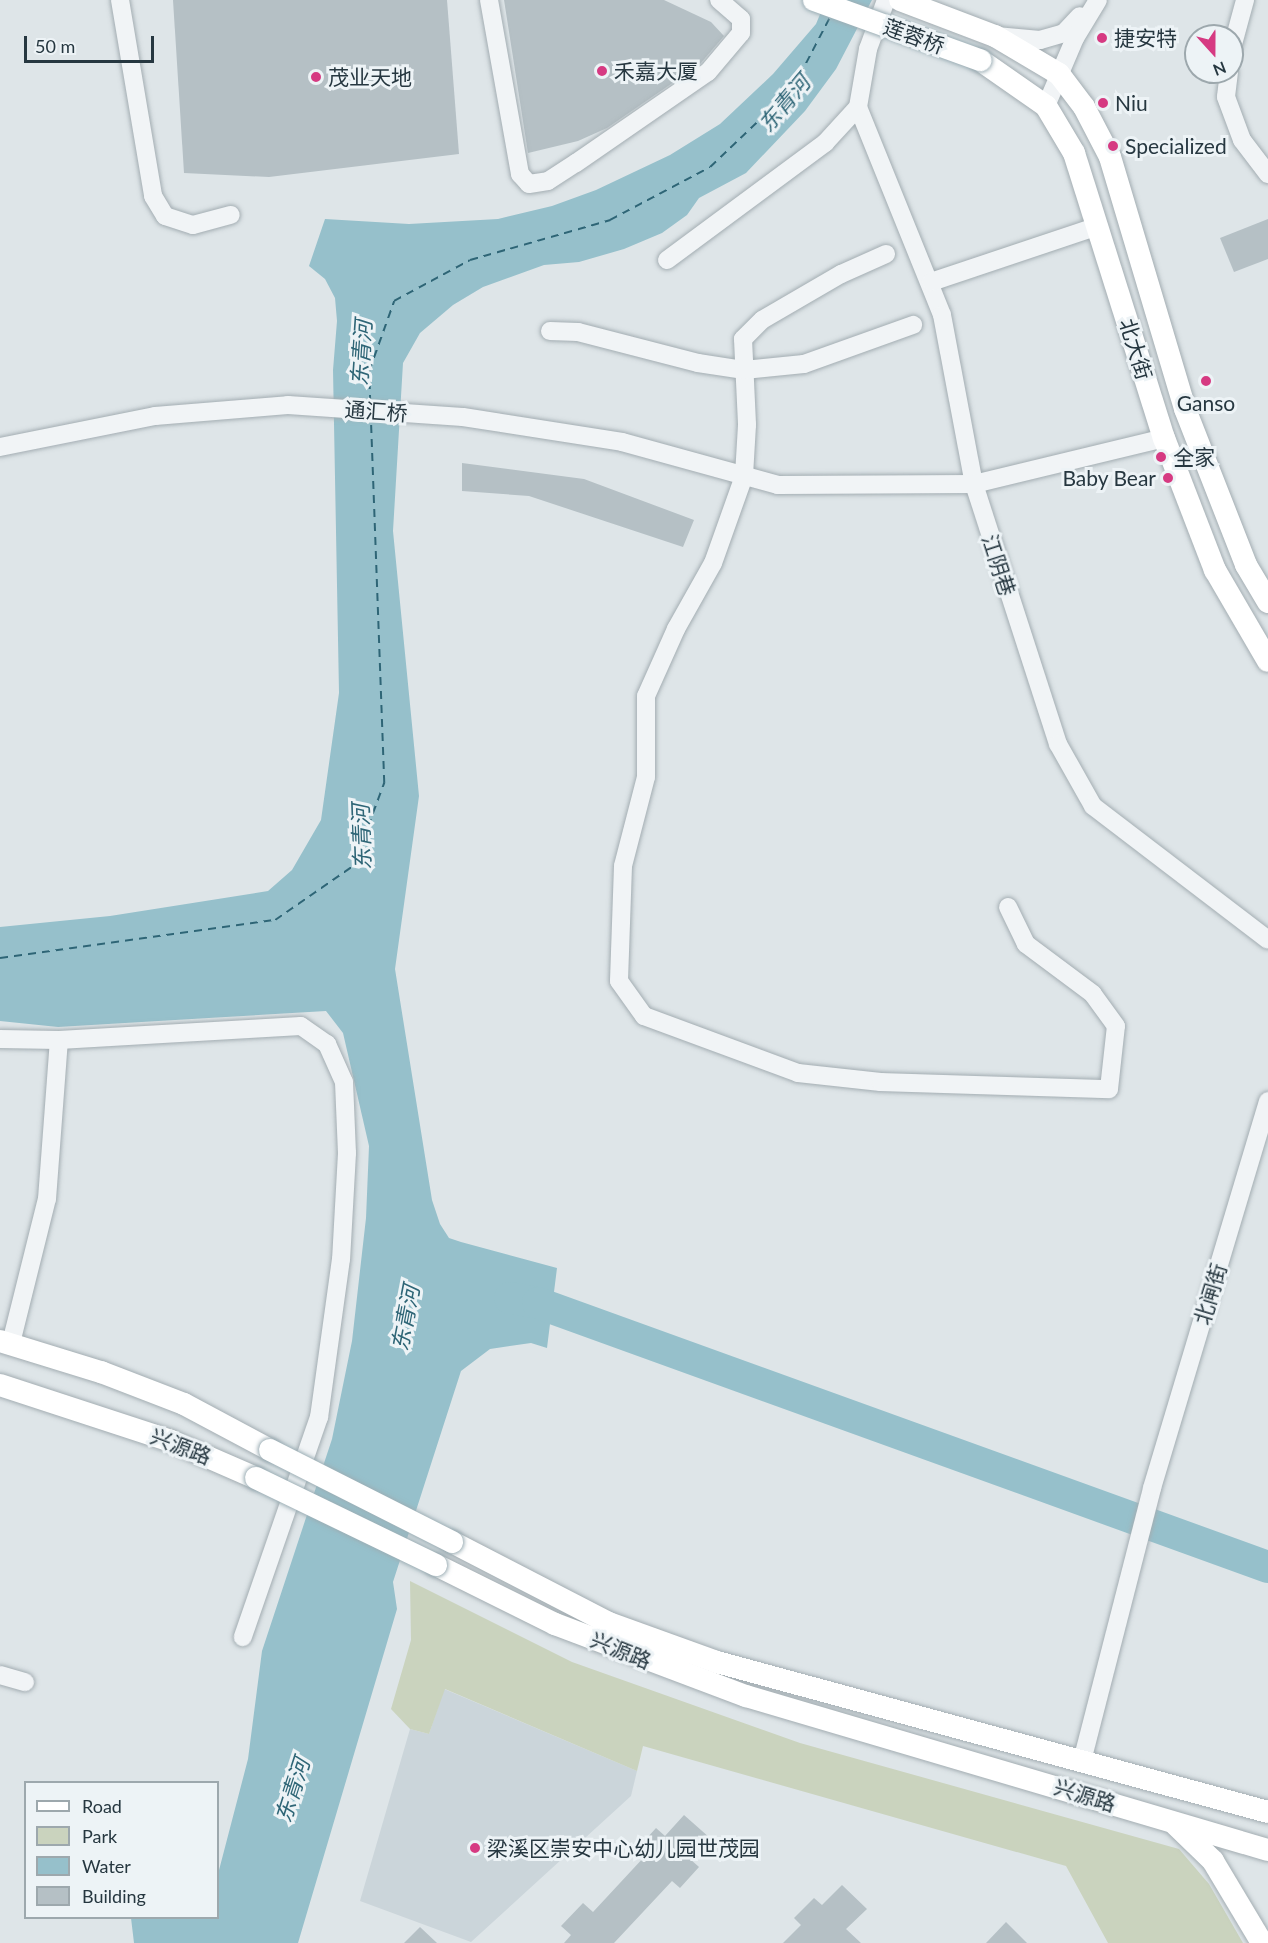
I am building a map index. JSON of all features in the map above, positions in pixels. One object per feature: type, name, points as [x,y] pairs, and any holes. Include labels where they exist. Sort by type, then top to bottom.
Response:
[{"type":"main road","name":"莲蓉桥","points":[[814,0],[980,60]]},
{"type":"main road","name":"莲蓉桥","points":[[900,0],[996,36]]},
{"type":"main road","name":"北大街","points":[[996,36],[1059,74],[1084,107],[1110,157],[1185,409],[1246,565],[1268,602]]},
{"type":"main road","name":"北大街","points":[[980,60],[1046,106],[1074,153],[1164,438],[1215,570],[1268,662]]},
{"type":"main road","name":"兴源路","points":[[6,1342],[184,1404],[609,1623],[717,1662],[1268,1812]]},
{"type":"main road","name":"兴源路","points":[[2,1391],[171,1441],[256,1478],[555,1624],[723,1688],[1268,1850]]},
{"type":"main road","points":[[1171,1821],[1213,1861],[1262,1943]]},
{"type":"street","points":[[120,0],[153,196],[165,216],[193,225],[231,215]]},
{"type":"street","points":[[489,0],[520,174],[529,184],[548,181],[576,164],[708,72],[741,33],[741,19],[719,0]]},
{"type":"street","points":[[668,260],[825,143],[858,107],[868,49],[886,0]]},
{"type":"street","points":[[996,36],[1040,40],[1064,33],[1097,0]]},
{"type":"street","points":[[1046,106],[1059,74],[1097,0]]},
{"type":"street","points":[[1238,24],[1245,0]]},
{"type":"street","points":[[1228,84],[1226,97],[1242,141],[1268,174]]},
{"type":"street","name":"江阴巷","points":[[858,107],[931,282],[942,315],[974,484],[1058,744],[1093,806],[1268,940]]},
{"type":"street","points":[[931,282],[1098,226]]},
{"type":"street","points":[[886,254],[841,274],[762,320],[743,339],[747,425],[744,476],[713,563],[676,629],[646,696],[646,777],[623,866],[619,981],[644,1016],[798,1073],[880,1082],[1108,1089],[1116,1026],[1093,994],[1026,944],[1008,907]]},
{"type":"street","points":[[550,331],[578,332],[698,363],[744,370],[804,364],[913,325]]},
{"type":"street","name":"通汇桥","points":[[0,447],[155,416],[288,405],[463,417],[622,442],[778,485],[974,484],[1164,438]]},
{"type":"street","points":[[0,1039],[59,1040],[301,1026],[327,1044],[344,1082],[347,1154],[341,1259],[319,1417],[243,1637]]},
{"type":"street","points":[[6,1342],[47,1199],[59,1040]]},
{"type":"street","name":"北闸街","points":[[1082,1761],[1152,1488],[1267,1104]]},
{"type":"street","points":[[0,1675],[26,1682]]},
{"type":"shaded area","name":"梁溪区崇安中心幼儿园世茂园","points":[[444,1689],[637,1771],[631,1796],[471,1942],[360,1901],[410,1729],[429,1734]]},
{"type":"green space","points":[[410,1581],[572,1662],[800,1743],[1179,1849],[1209,1884],[1243,1943],[1108,1943],[1066,1866],[643,1746],[637,1771],[445,1689],[429,1734],[410,1729],[391,1709],[411,1640]]},
{"type":"water","name":"东青河","points":[[826,0],[872,0],[836,69],[805,111],[746,173],[699,198],[687,215],[662,233],[624,249],[579,262],[544,265],[483,287],[453,305],[420,333],[403,363],[393,531],[419,796],[395,969],[432,1200],[440,1224],[449,1238],[557,1268],[547,1348],[531,1343],[490,1349],[461,1371],[393,1582],[397,1609],[298,1943],[134,1943],[131,1919],[219,1919],[219,1870],[248,1759],[262,1651],[332,1439],[352,1341],[366,1218],[369,1146],[343,1033],[326,1011],[58,1027],[0,1021],[0,927],[110,916],[268,891],[292,870],[321,820],[339,693],[333,370],[337,321],[335,298],[325,279],[309,266],[325,219],[409,224],[498,219],[552,206],[596,190],[670,155],[720,124],[773,74],[816,24]]},
{"type":"building","name":"茂业天地","points":[[173,0],[447,0],[459,154],[269,177],[184,173]]},
{"type":"building","name":"禾嘉大厦","points":[[504,0],[664,0],[711,22],[724,36],[700,64],[607,128],[578,141],[528,153]]},
{"type":"building","points":[[1268,219],[1268,259],[1234,272],[1220,238]]},
{"type":"building","points":[[462,463],[584,479],[694,520],[683,547],[529,496],[462,491]]},
{"type":"building","points":[[684,1815],[710,1838],[690,1859],[699,1867],[680,1888],[672,1881],[614,1943],[564,1943],[571,1935],[561,1926],[583,1903],[593,1912],[645,1856],[637,1849],[656,1828],[665,1836]]},
{"type":"building","points":[[842,1885],[867,1909],[846,1929],[861,1943],[783,1943],[801,1925],[794,1918],[814,1898],[822,1905]]},
{"type":"building","points":[[1006,1922],[1027,1943],[986,1943]]},
{"type":"building","points":[[420,1927],[437,1943],[404,1943]]},
{"type":"waterway","points":[[510,1298],[538,1303],[1268,1567]]},
{"type":"ferry route","points":[[370,403],[369,371],[394,301],[470,260],[610,220],[710,167],[793,88],[830,17]]},
{"type":"ferry route","points":[[0,958],[275,920],[353,866],[384,783],[371,420]]},
{"type":"place","name":"捷安特","points":[[1102,38]]},
{"type":"place","name":"禾嘉大厦","points":[[602,71]]},
{"type":"place","name":"茂业天地","points":[[316,77]]},
{"type":"place","name":"Niu","points":[[1103,103]]},
{"type":"place","name":"Specialized","points":[[1113,146]]},
{"type":"place","name":"Ganso","points":[[1206,381]]},
{"type":"place","name":"全家","points":[[1161,457]]},
{"type":"place","name":"Baby Bear","points":[[1168,478]]},
{"type":"place","name":"梁溪区崇安中心幼儿园世茂园","points":[[475,1848]]}]
